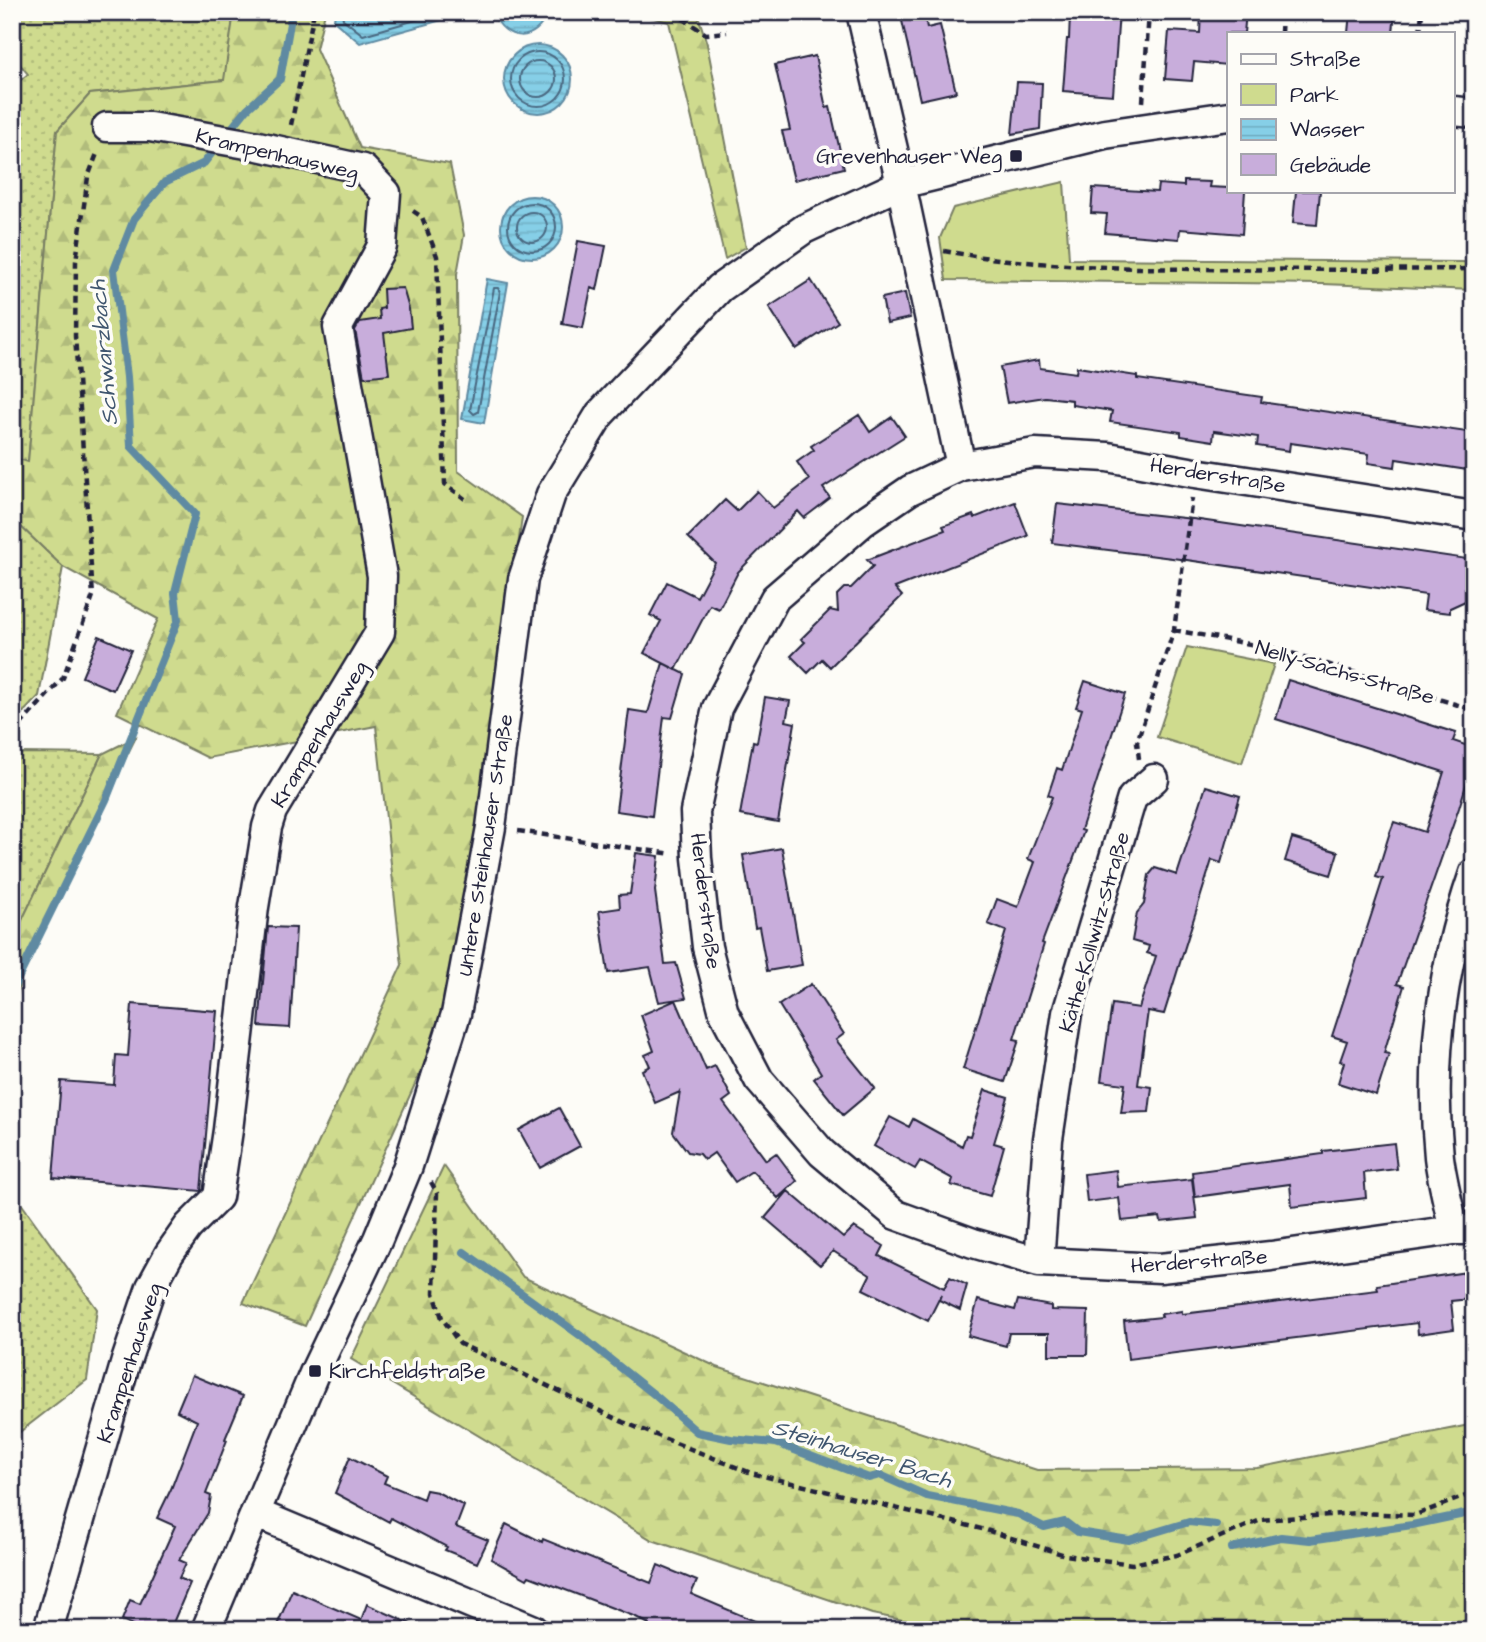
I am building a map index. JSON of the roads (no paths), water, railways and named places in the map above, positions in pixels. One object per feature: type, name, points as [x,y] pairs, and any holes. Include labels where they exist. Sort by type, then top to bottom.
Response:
[{"type":"street","points":[[861,12],[915,245],[961,466]]},
{"type":"street","points":[[1454,111],[1474,113]]},
{"type":"street","name":"Untere Steinhauser Straße","points":[[206,1630],[321,1359],[379,1239],[408,1166],[456,1014],[491,827],[523,579],[551,495],[600,414],[720,288],[804,229],[901,184],[1105,134],[1227,116]]},
{"type":"street","name":"Krampenhausweg","points":[[48,1630],[126,1361],[151,1287],[188,1227],[218,1197],[251,931],[269,819],[380,632],[382,576],[338,327],[382,246],[386,193],[363,169],[150,127],[107,127]]},
{"type":"street","name":"Herderstraße","points":[[1464,1230],[1160,1268],[1040,1262],[896,1215],[822,1153],[759,1080],[724,1013],[707,947],[695,812],[717,708],[775,598],[863,522],[911,490],[961,466],[1035,453],[1108,457],[1474,516]]},
{"type":"street","name":"Käthe-Kollwitz-Straße","points":[[1040,1262],[1048,1139],[1067,1013],[1132,797],[1154,779]]},
{"type":"street","points":[[1464,1230],[1440,1159],[1434,1090],[1437,1026],[1449,962],[1474,873]]},
{"type":"street","points":[[255,1513],[534,1630]]},
{"type":"water","points":[[335,12],[470,12],[360,43],[334,21]]},
{"type":"water","points":[[493,12],[547,12],[536,30],[521,36],[505,30]]},
{"type":"water","points":[[538,45],[551,47],[562,55],[570,66],[570,92],[562,103],[551,111],[538,113],[525,111],[514,103],[506,92],[504,79],[506,66],[514,55],[525,47]]},
{"type":"water","points":[[532,196],[554,205],[563,227],[554,249],[532,258],[510,249],[501,227],[510,205]]},
{"type":"water","points":[[487,279],[508,283],[484,423],[462,419]]},
{"type":"waterway","name":"Schwarzbach","points":[[227,134],[247,109],[280,79],[292,12]]},
{"type":"waterway","name":"Schwarzbach","points":[[12,991],[106,800],[178,620],[175,593],[195,514],[131,446],[127,377],[114,270],[134,219],[165,182],[204,163],[219,144]]},
{"type":"waterway","name":"Steinhauser Bach","points":[[464,1252],[581,1336],[697,1432],[731,1439],[776,1443],[869,1478],[880,1475],[927,1496],[1018,1514],[1044,1527],[1065,1522],[1078,1532],[1129,1540],[1189,1522],[1216,1525]]},
{"type":"waterway","name":"Steinhauser Bach","points":[[1232,1548],[1281,1537],[1310,1540],[1412,1525],[1474,1512]]},
{"type":"place","name":"Grevenhauser Weg","points":[[1016,156]]},
{"type":"place","name":"Kirchfeldstraße","points":[[315,1371]]}]
